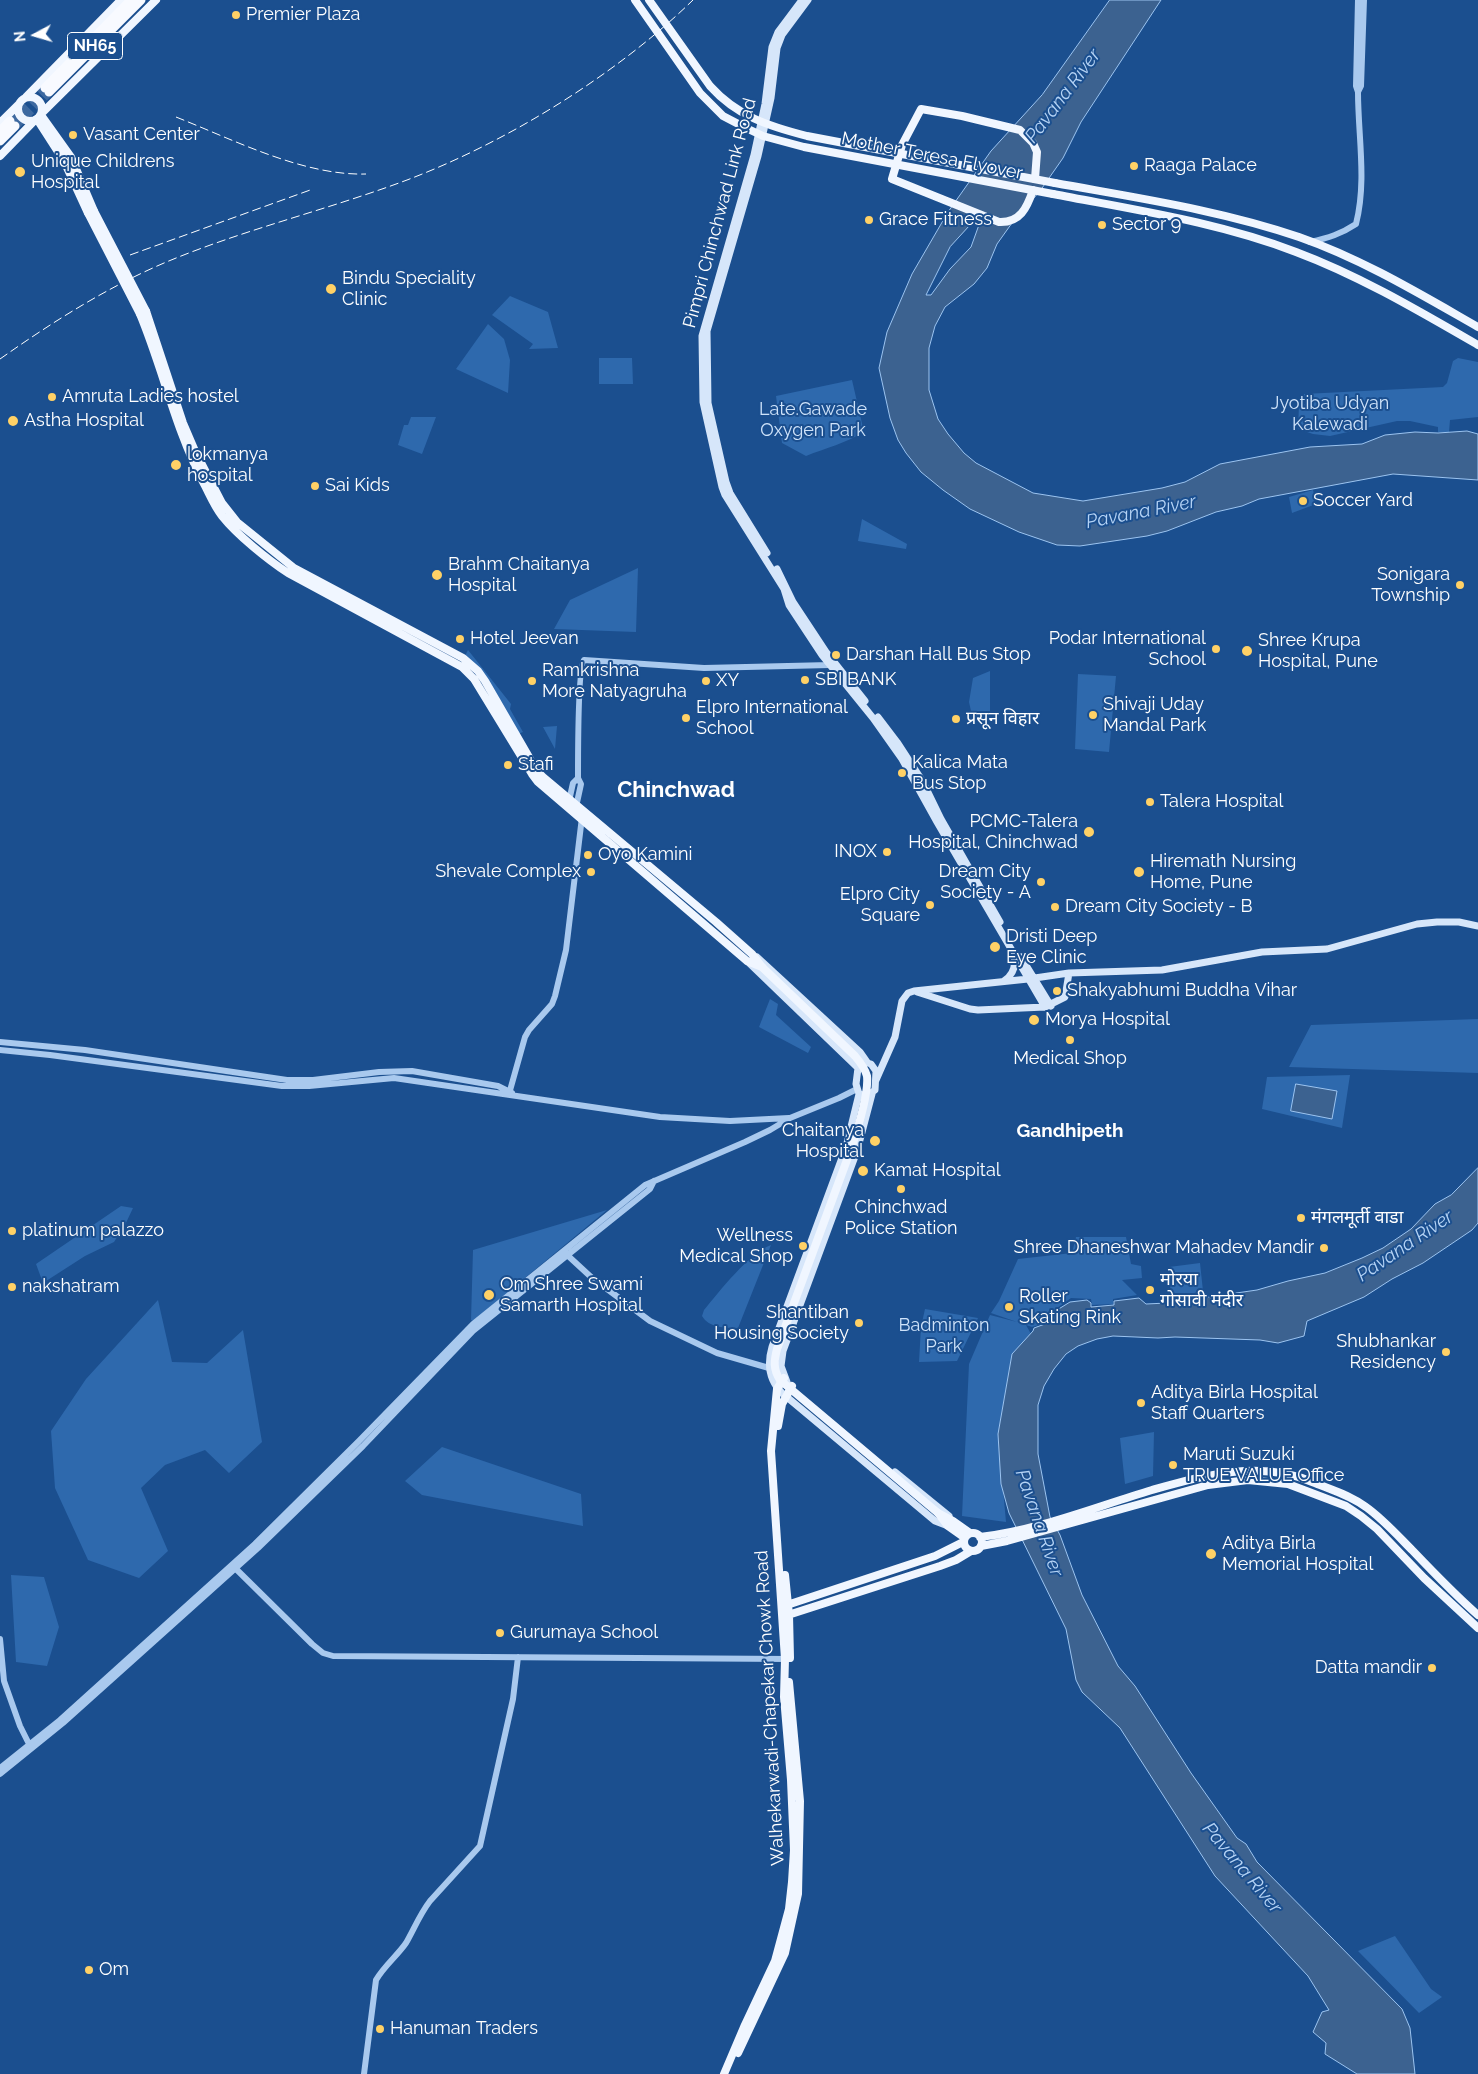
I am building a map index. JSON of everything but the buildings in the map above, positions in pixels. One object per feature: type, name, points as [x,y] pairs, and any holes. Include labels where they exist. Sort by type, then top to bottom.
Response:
[{"type":"highway","name":"NH65","points":[[131,0],[47,90],[141,0]]},
{"type":"highway","points":[[0,131],[12,124],[0,141]]},
{"type":"main road","points":[[0,123],[121,0]]},
{"type":"main road","points":[[0,156],[156,0]]},
{"type":"main road","name":"Mother Teresa Flyover","points":[[635,0],[700,93],[723,116],[763,136],[804,147],[1192,220],[1282,247],[1344,272],[1371,284],[1478,345]]},
{"type":"main road","name":"Mother Teresa Flyover","points":[[649,0],[710,86],[730,106],[768,126],[807,136],[1209,212],[1256,224],[1350,258],[1378,271],[1478,327]]},
{"type":"main road","name":"Pimpri Chinchwad Link Road","points":[[802,0],[778,32],[772,47],[766,104],[754,155],[702,328],[702,394],[706,422],[725,495],[784,589],[789,605],[902,759],[936,822],[1048,1007]]},
{"type":"main road","name":"Pimpri Chinchwad Link Road","points":[[808,0],[782,35],[777,48],[770,105],[758,156],[708,331],[707,390],[710,411],[730,493],[783,578],[794,602],[832,663]]},
{"type":"main road","points":[[26,97],[33,96],[39,100],[42,106],[39,117]]},
{"type":"main road","points":[[19,104],[18,111],[22,118],[28,121],[39,117]]},
{"type":"main road","points":[[1033,190],[1029,203],[1021,216],[1007,222],[988,218],[892,180],[902,145],[921,109],[962,116],[1020,130],[1027,135],[1037,152],[1034,179]]},
{"type":"main road","points":[[39,117],[71,157],[91,212],[143,312],[183,423],[228,523],[279,567],[468,672],[532,774],[573,809],[581,820],[747,961],[858,1068]]},
{"type":"main road","points":[[1344,272],[1350,258]]},
{"type":"main road","points":[[215,497],[237,522],[288,564],[463,658],[478,671],[537,770],[570,799],[573,809]]},
{"type":"main road","points":[[573,809],[583,811],[716,922],[860,1052],[876,1071],[875,1090],[872,1094],[857,1151],[783,1351],[781,1366],[784,1378],[792,1386],[951,1522],[966,1538],[965,1547],[971,1551]]},
{"type":"main road","points":[[710,930],[716,922]]},
{"type":"main road","points":[[876,1080],[895,1037],[902,1001],[908,993],[914,991],[1069,973],[1162,970],[1262,952],[1327,949],[1417,924],[1459,922],[1478,926]]},
{"type":"main road","points":[[752,954],[762,967],[855,1056],[863,1066],[867,1077],[852,1149],[777,1349],[774,1362],[776,1373],[780,1380],[951,1522]]},
{"type":"main road","points":[[1003,981],[1010,977],[1013,971],[1016,954]]},
{"type":"main road","points":[[747,961],[762,967]]},
{"type":"main road","points":[[914,991],[970,1009],[1048,1007],[1065,997],[1069,973]]},
{"type":"main road","points":[[885,1062],[861,1064],[858,1068],[858,1091],[846,1147],[774,1342],[769,1357],[769,1368],[777,1389],[785,1396],[935,1521],[951,1522]]},
{"type":"main road","points":[[858,1091],[864,1096],[872,1094]]},
{"type":"main road","points":[[777,1389],[784,1378]]},
{"type":"main road","name":"Walhekarwadi-Chapekar Chowk Road","points":[[785,1606],[776,1465],[777,1434],[782,1404],[792,1386]]},
{"type":"main road","name":"Walhekarwadi-Chapekar Chowk Road","points":[[729,2074],[791,1931],[795,1882],[800,1802],[786,1683],[788,1659],[786,1616],[772,1451],[777,1389]]},
{"type":"main road","points":[[1072,1520],[1206,1475],[1261,1470],[1290,1474],[1345,1494],[1367,1508],[1384,1521],[1478,1615]]},
{"type":"main road","points":[[786,1616],[940,1566],[956,1560],[981,1546],[1006,1538],[1208,1485],[1254,1480],[1288,1484],[1346,1506],[1377,1529],[1424,1578],[1478,1628]]},
{"type":"main road","points":[[785,1606],[934,1556],[977,1533],[980,1537],[1006,1538]]},
{"type":"main road","points":[[980,1537],[981,1546]]},
{"type":"main road","name":"Walhekarwadi-Chapekar Chowk Road","points":[[724,2074],[744,2027],[778,1962]]},
{"type":"street","points":[[1310,242],[1332,237],[1356,224],[1360,210],[1363,183],[1358,92],[1356,86],[1358,0]]},
{"type":"street","points":[[1358,92],[1361,86],[1364,0]]},
{"type":"street","points":[[573,809],[581,784],[578,778],[581,665],[584,660],[704,668],[832,663]]},
{"type":"street","points":[[570,799],[573,783],[578,778]]},
{"type":"street","points":[[511,1094],[525,1037],[552,1004],[555,996],[566,950],[583,811]]},
{"type":"street","points":[[0,1042],[85,1050],[288,1080],[313,1080],[379,1072],[412,1071],[498,1086],[511,1094]]},
{"type":"street","points":[[0,1050],[282,1086],[309,1086],[394,1078],[660,1117],[700,1120],[790,1118]]},
{"type":"street","points":[[0,1768],[63,1723],[234,1567],[363,1446],[466,1338],[565,1254],[650,1189],[654,1181],[746,1142],[790,1118],[858,1091]]},
{"type":"street","points":[[565,1254],[650,1321],[717,1352],[769,1368],[781,1366]]},
{"type":"street","points":[[234,1567],[312,1644],[326,1654],[339,1656],[788,1659]]},
{"type":"street","points":[[0,1639],[4,1680],[20,1726],[31,1746]]},
{"type":"street","points":[[364,2074],[376,1980],[384,1967],[406,1943],[423,1910],[480,1846],[513,1699],[518,1657]]},
{"type":"street","points":[[0,1774],[31,1746]]},
{"type":"green space","points":[[510,296],[548,312],[558,348],[529,349],[533,344],[492,315]]},
{"type":"green space","points":[[488,324],[504,339],[510,360],[508,393],[456,369]]},
{"type":"green space","points":[[599,358],[632,358],[633,384],[599,384]]},
{"type":"green space","name":"Jyotiba Udyan Kalewadi","points":[[1458,358],[1478,362],[1478,417],[1450,420],[1449,432],[1438,432],[1438,427],[1410,421],[1397,421],[1330,436],[1313,434],[1298,429],[1299,405],[1305,404],[1304,394],[1443,387],[1447,383],[1453,361]]},
{"type":"green space","name":"Late.Gawade Oxygen Park","points":[[852,380],[864,432],[806,456],[782,443],[776,396]]},
{"type":"green space","points":[[411,417],[436,417],[422,454],[398,445],[404,425],[408,425]]},
{"type":"green space","name":"Soccer Yard","points":[[1313,490],[1316,504],[1292,513],[1289,497]]},
{"type":"green space","points":[[862,519],[907,544],[906,549],[858,541]]},
{"type":"green space","points":[[638,568],[636,632],[554,629],[570,600]]},
{"type":"green space","points":[[468,650],[511,704],[510,709],[523,732],[518,734],[479,671],[464,658]]},
{"type":"green space","points":[[990,671],[990,712],[971,711],[969,702],[973,678]]},
{"type":"green space","points":[[1078,674],[1116,676],[1109,752],[1075,749]]},
{"type":"green space","points":[[557,726],[555,749],[543,727]]},
{"type":"green space","points":[[770,999],[778,1004],[776,1015],[811,1047],[808,1053],[759,1027]]},
{"type":"green space","points":[[1478,1019],[1478,1073],[1289,1067],[1311,1025]]},
{"type":"green space","points":[[1350,1075],[1342,1128],[1262,1109],[1267,1077]]},
{"type":"green space","points":[[121,1206],[133,1208],[114,1242],[85,1256],[43,1283],[36,1264]]},
{"type":"green space","points":[[607,1210],[473,1321],[471,1320],[473,1250]]},
{"type":"green space","points":[[1076,1237],[1126,1237],[1131,1264],[1141,1266],[1142,1278],[1122,1280],[1137,1295],[1113,1299],[1113,1304],[1092,1305],[1091,1299],[1071,1298],[1050,1313],[1045,1323],[1032,1327],[1026,1325],[1031,1334],[1012,1354],[998,1434],[1006,1522],[962,1516],[969,1364],[990,1315],[1017,1322],[991,1313],[999,1301],[1018,1259],[1072,1253]]},
{"type":"green space","points":[[771,1245],[738,1328],[713,1325],[705,1320],[702,1316],[704,1310],[726,1283],[754,1256]]},
{"type":"green space","points":[[1200,1263],[1203,1291],[1171,1298],[1169,1267]]},
{"type":"green space","points":[[158,1300],[172,1362],[207,1363],[243,1330],[262,1442],[229,1473],[205,1450],[165,1465],[141,1488],[168,1551],[139,1578],[88,1560],[55,1488],[51,1431],[86,1379]]},
{"type":"green space","name":"Badminton Park","points":[[925,1309],[978,1318],[957,1361],[919,1362],[921,1327]]},
{"type":"green space","points":[[1154,1432],[1153,1476],[1125,1484],[1120,1438]]},
{"type":"green space","points":[[442,1447],[581,1494],[583,1526],[422,1495],[405,1481]]},
{"type":"green space","points":[[11,1575],[44,1577],[59,1627],[47,1666],[16,1662]]},
{"type":"green space","points":[[1395,1936],[1431,1989],[1442,1997],[1419,2013],[1358,1951]]},
{"type":"water","name":"Pavana River","points":[[1110,0],[1161,0],[1081,122],[1063,158],[1040,191],[1012,223],[997,244],[987,268],[974,284],[945,307],[935,326],[929,348],[929,390],[938,419],[964,453],[976,463],[1033,493],[1083,501],[1162,488],[1185,482],[1220,464],[1310,447],[1362,444],[1385,435],[1415,432],[1467,431],[1478,434],[1478,480],[1393,474],[1259,499],[1242,506],[1216,512],[1167,531],[1147,536],[1080,546],[1057,545],[1019,532],[970,509],[921,472],[898,440],[890,418],[879,368],[887,332],[912,274],[948,212],[991,151],[1042,95]],"holes":[[[976,219],[980,222],[971,247],[950,269],[931,295],[926,295],[950,247]]]},
{"type":"water","points":[[1296,1084],[1337,1091],[1332,1119],[1291,1111]]},
{"type":"water","name":"Pavana River","points":[[1478,1168],[1478,1223],[1472,1230],[1423,1263],[1392,1279],[1364,1297],[1307,1321],[1304,1336],[1278,1343],[1260,1340],[1175,1337],[1113,1336],[1097,1339],[1078,1346],[1066,1354],[1044,1386],[1038,1405],[1038,1454],[1050,1517],[1060,1535],[1082,1595],[1118,1666],[1135,1686],[1191,1773],[1237,1838],[1246,1844],[1257,1862],[1402,2009],[1410,2028],[1415,2074],[1357,2074],[1325,2054],[1326,2043],[1313,2032],[1322,2012],[1329,2010],[1308,1976],[1215,1876],[1120,1728],[1082,1692],[1076,1680],[1066,1629],[1009,1513],[1001,1484],[998,1434],[1012,1354],[1034,1328],[1045,1324],[1057,1310],[1070,1302],[1087,1300],[1091,1303],[1091,1307],[1114,1305],[1114,1301],[1139,1298],[1146,1304],[1167,1303],[1257,1290],[1325,1273],[1383,1248],[1411,1229],[1435,1204],[1451,1195]]},
{"type":"tunnel","points":[[10,121],[45,88]]},
{"type":"tunnel","points":[[15,126],[49,92]]},
{"type":"railway","points":[[0,359],[79,307],[121,283],[164,263],[224,240],[407,180],[483,146],[559,104],[595,80],[663,28],[693,0]]},
{"type":"railway","points":[[176,117],[245,146],[294,163],[342,173],[366,174]]},
{"type":"railway","points":[[130,255],[313,189]]},
{"type":"place","name":"Premier Plaza","points":[[236,15]]},
{"type":"place","name":"Vasant Center","points":[[73,135]]},
{"type":"place","name":"Raaga Palace","points":[[1134,166]]},
{"type":"place","name":"Unique Childrens Hospital","points":[[20,172]]},
{"type":"place","name":"Grace Fitness","points":[[869,220]]},
{"type":"place","name":"Sector 9","points":[[1102,225]]},
{"type":"place","name":"Bindu Speciality Clinic","points":[[331,289]]},
{"type":"place","name":"Amruta Ladies hostel","points":[[52,397]]},
{"type":"place","name":"Astha Hospital","points":[[13,421]]},
{"type":"place","name":"lokmanya hospital","points":[[176,465]]},
{"type":"place","name":"Sai Kids","points":[[315,486]]},
{"type":"place","name":"Soccer Yard","points":[[1303,501]]},
{"type":"place","name":"Brahm Chaitanya Hospital","points":[[437,575]]},
{"type":"place","name":"Sonigara Township","points":[[1460,585]]},
{"type":"place","name":"Hotel Jeevan","points":[[460,639]]},
{"type":"place","name":"Podar International School","points":[[1216,649]]},
{"type":"place","name":"Shree Krupa Hospital, Pune","points":[[1247,651]]},
{"type":"place","name":"Darshan Hall Bus Stop","points":[[836,655]]},
{"type":"place","name":"SBI BANK","points":[[805,680]]},
{"type":"place","name":"Ramkrishna More Natyagruha","points":[[532,681]]},
{"type":"place","name":"XY","points":[[706,681]]},
{"type":"place","name":"Shivaji Uday Mandal Park","points":[[1093,715]]},
{"type":"place","name":"Elpro International School","points":[[686,718]]},
{"type":"place","name":"प्रसून विहार","points":[[956,719]]},
{"type":"place","name":"Stafi","points":[[508,765]]},
{"type":"place","name":"Kalica Mata Bus Stop","points":[[902,773]]},
{"type":"place","name":"Talera Hospital","points":[[1150,802]]},
{"type":"place","name":"PCMC-Talera Hospital, Chinchwad","points":[[1089,832]]},
{"type":"place","name":"INOX","points":[[887,852]]},
{"type":"place","name":"Oyo Kamini","points":[[588,855]]},
{"type":"place","name":"Shevale Complex","points":[[591,872]]},
{"type":"place","name":"Hiremath Nursing Home, Pune","points":[[1139,872]]},
{"type":"place","name":"Dream City Society - A","points":[[1041,882]]},
{"type":"place","name":"Elpro City Square","points":[[930,905]]},
{"type":"place","name":"Dream City Society - B","points":[[1055,907]]},
{"type":"place","name":"Dristi Deep Eye Clinic","points":[[995,947]]},
{"type":"place","name":"Shakyabhumi Buddha Vihar","points":[[1057,991]]},
{"type":"place","name":"Morya Hospital","points":[[1034,1020]]},
{"type":"place","name":"Medical Shop","points":[[1070,1040]]},
{"type":"place","name":"Chaitanya Hospital","points":[[875,1141]]},
{"type":"place","name":"Kamat Hospital","points":[[863,1171]]},
{"type":"place","name":"Chinchwad Police Station","points":[[901,1189]]},
{"type":"place","name":"मंगलमूर्ती वाडा","points":[[1301,1218]]},
{"type":"place","name":"platinum palazzo","points":[[12,1231]]},
{"type":"place","name":"Wellness Medical Shop","points":[[803,1246]]},
{"type":"place","name":"Shree Dhaneshwar Mahadev Mandir","points":[[1324,1248]]},
{"type":"place","name":"nakshatram","points":[[12,1287]]},
{"type":"place","name":"मोरया गोसावी मंदीर","points":[[1150,1290]]},
{"type":"place","name":"Om Shree Swami Samarth Hospital","points":[[489,1295]]},
{"type":"place","name":"Roller Skating Rink","points":[[1009,1307]]},
{"type":"place","name":"Shantiban Housing Society","points":[[859,1323]]},
{"type":"place","name":"Shubhankar Residency","points":[[1446,1352]]},
{"type":"place","name":"Aditya Birla Hospital Staff Quarters","points":[[1141,1403]]},
{"type":"place","name":"Maruti Suzuki TRUE VALUE Office","points":[[1173,1465]]},
{"type":"place","name":"Aditya Birla Memorial Hospital","points":[[1211,1554]]},
{"type":"place","name":"Gurumaya School","points":[[500,1633]]},
{"type":"place","name":"Datta mandir","points":[[1432,1668]]},
{"type":"place","name":"Om","points":[[89,1970]]},
{"type":"place","name":"Hanuman Traders","points":[[380,2029]]},
{"type":"district","name":"Chinchwad","points":[[676,790]]},
{"type":"district","name":"Gandhipeth","points":[[1070,1131]]}]
